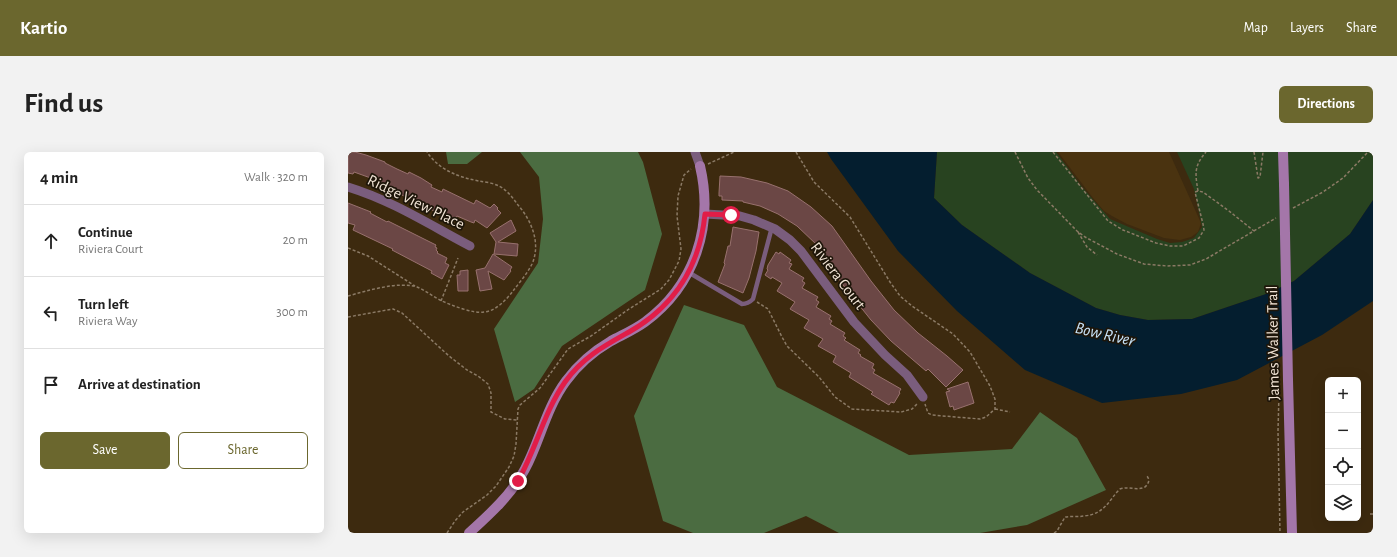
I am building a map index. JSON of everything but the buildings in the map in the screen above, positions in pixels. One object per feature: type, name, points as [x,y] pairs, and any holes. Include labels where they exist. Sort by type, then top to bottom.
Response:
[{"type":"street","points":[[469,533],[497,506],[518,481],[526,468],[548,413],[570,376],[598,350],[645,322],[657,312],[675,293],[688,272],[699,248],[705,214],[704,165],[695,152]]},
{"type":"street","name":"James Walker Trail","points":[[1284,152],[1292,533]]},
{"type":"street","name":"Ridge View Place","points":[[348,187],[389,203],[470,246]]},
{"type":"street","name":"Riviera Court","points":[[705,214],[744,217],[761,222],[772,227],[790,240],[801,251],[854,322],[872,343],[907,375],[923,397]]},
{"type":"lane","points":[[688,272],[742,304],[746,304],[753,299],[772,227]]},
{"type":"path","points":[[704,165],[734,152]]},
{"type":"path","points":[[796,152],[814,182],[850,217],[900,296],[953,334],[970,352],[990,386],[995,398],[995,409],[986,417],[980,419],[932,415],[926,410],[923,397]]},
{"type":"path","points":[[1015,152],[1028,178],[1037,190],[1077,231],[1085,237],[1144,264],[1178,266],[1190,265],[1206,259],[1280,216]]},
{"type":"path","points":[[1053,152],[1102,216],[1108,221],[1123,230],[1156,243],[1170,246],[1183,246],[1199,238],[1204,230],[1195,192],[1198,191],[1196,170],[1201,158],[1206,152]]},
{"type":"path","points":[[1254,152],[1257,177],[1259,178],[1261,174],[1263,152]]},
{"type":"path","points":[[1293,208],[1323,192],[1344,178],[1368,152]]},
{"type":"path","points":[[1198,191],[1203,192],[1224,207],[1254,231]]},
{"type":"path","points":[[1077,231],[1087,248],[1097,255]]},
{"type":"path","points":[[348,248],[368,256],[416,287]]},
{"type":"path","points":[[441,301],[458,258]]},
{"type":"path","points":[[753,299],[768,310],[787,346],[819,377],[835,397],[852,409],[902,412],[912,409],[923,397]]},
{"type":"path","points":[[348,317],[393,309],[402,312],[439,348],[466,370],[478,376],[488,384],[491,393],[491,412],[505,419],[517,420]]},
{"type":"path","points":[[1279,391],[1278,430],[1280,533]]},
{"type":"path","points":[[995,409],[1010,412]]},
{"type":"path","points":[[1054,533],[1065,517],[1084,516],[1099,511],[1112,500],[1120,488],[1131,487],[1138,490],[1145,488],[1149,481],[1149,478],[1146,476]]},
{"type":"shaded area","points":[[1058,152],[1169,152],[1201,223],[1198,232],[1191,237],[1180,240],[1164,238],[1127,224],[1112,216],[1104,211],[1093,198]]},
{"type":"green space","points":[[446,152],[482,152],[467,164],[448,164]]},
{"type":"green space","points":[[520,152],[638,152],[643,162],[662,234],[645,290],[562,346],[534,389],[515,402],[494,329],[538,263],[543,219],[539,177]]},
{"type":"green space","points":[[937,152],[1056,152],[1082,187],[1110,219],[1170,243],[1182,242],[1194,238],[1202,227],[1194,189],[1177,152],[1373,152],[1373,200],[1350,234],[1294,281],[1266,294],[1192,319],[1148,320],[1120,315],[1096,308],[1030,273],[962,225],[934,198]]},
{"type":"green space","points":[[684,305],[744,325],[777,387],[909,455],[1012,449],[1040,412],[1077,438],[1106,490],[1027,525],[980,533],[839,533],[806,516],[764,533],[693,533],[663,521],[634,416]]},
{"type":"water","name":"Bow River","points":[[827,152],[937,152],[934,198],[962,225],[1030,273],[1096,308],[1120,315],[1148,320],[1192,319],[1266,294],[1294,281],[1350,234],[1373,200],[1373,301],[1322,335],[1237,380],[1181,394],[1102,403],[1025,370],[957,311],[898,251]]},
{"type":"route","points":[[518,481],[526,468],[554,400],[565,382],[574,371],[598,350],[645,322],[668,302],[683,281],[694,261],[702,236],[705,214],[731,215]]}]
